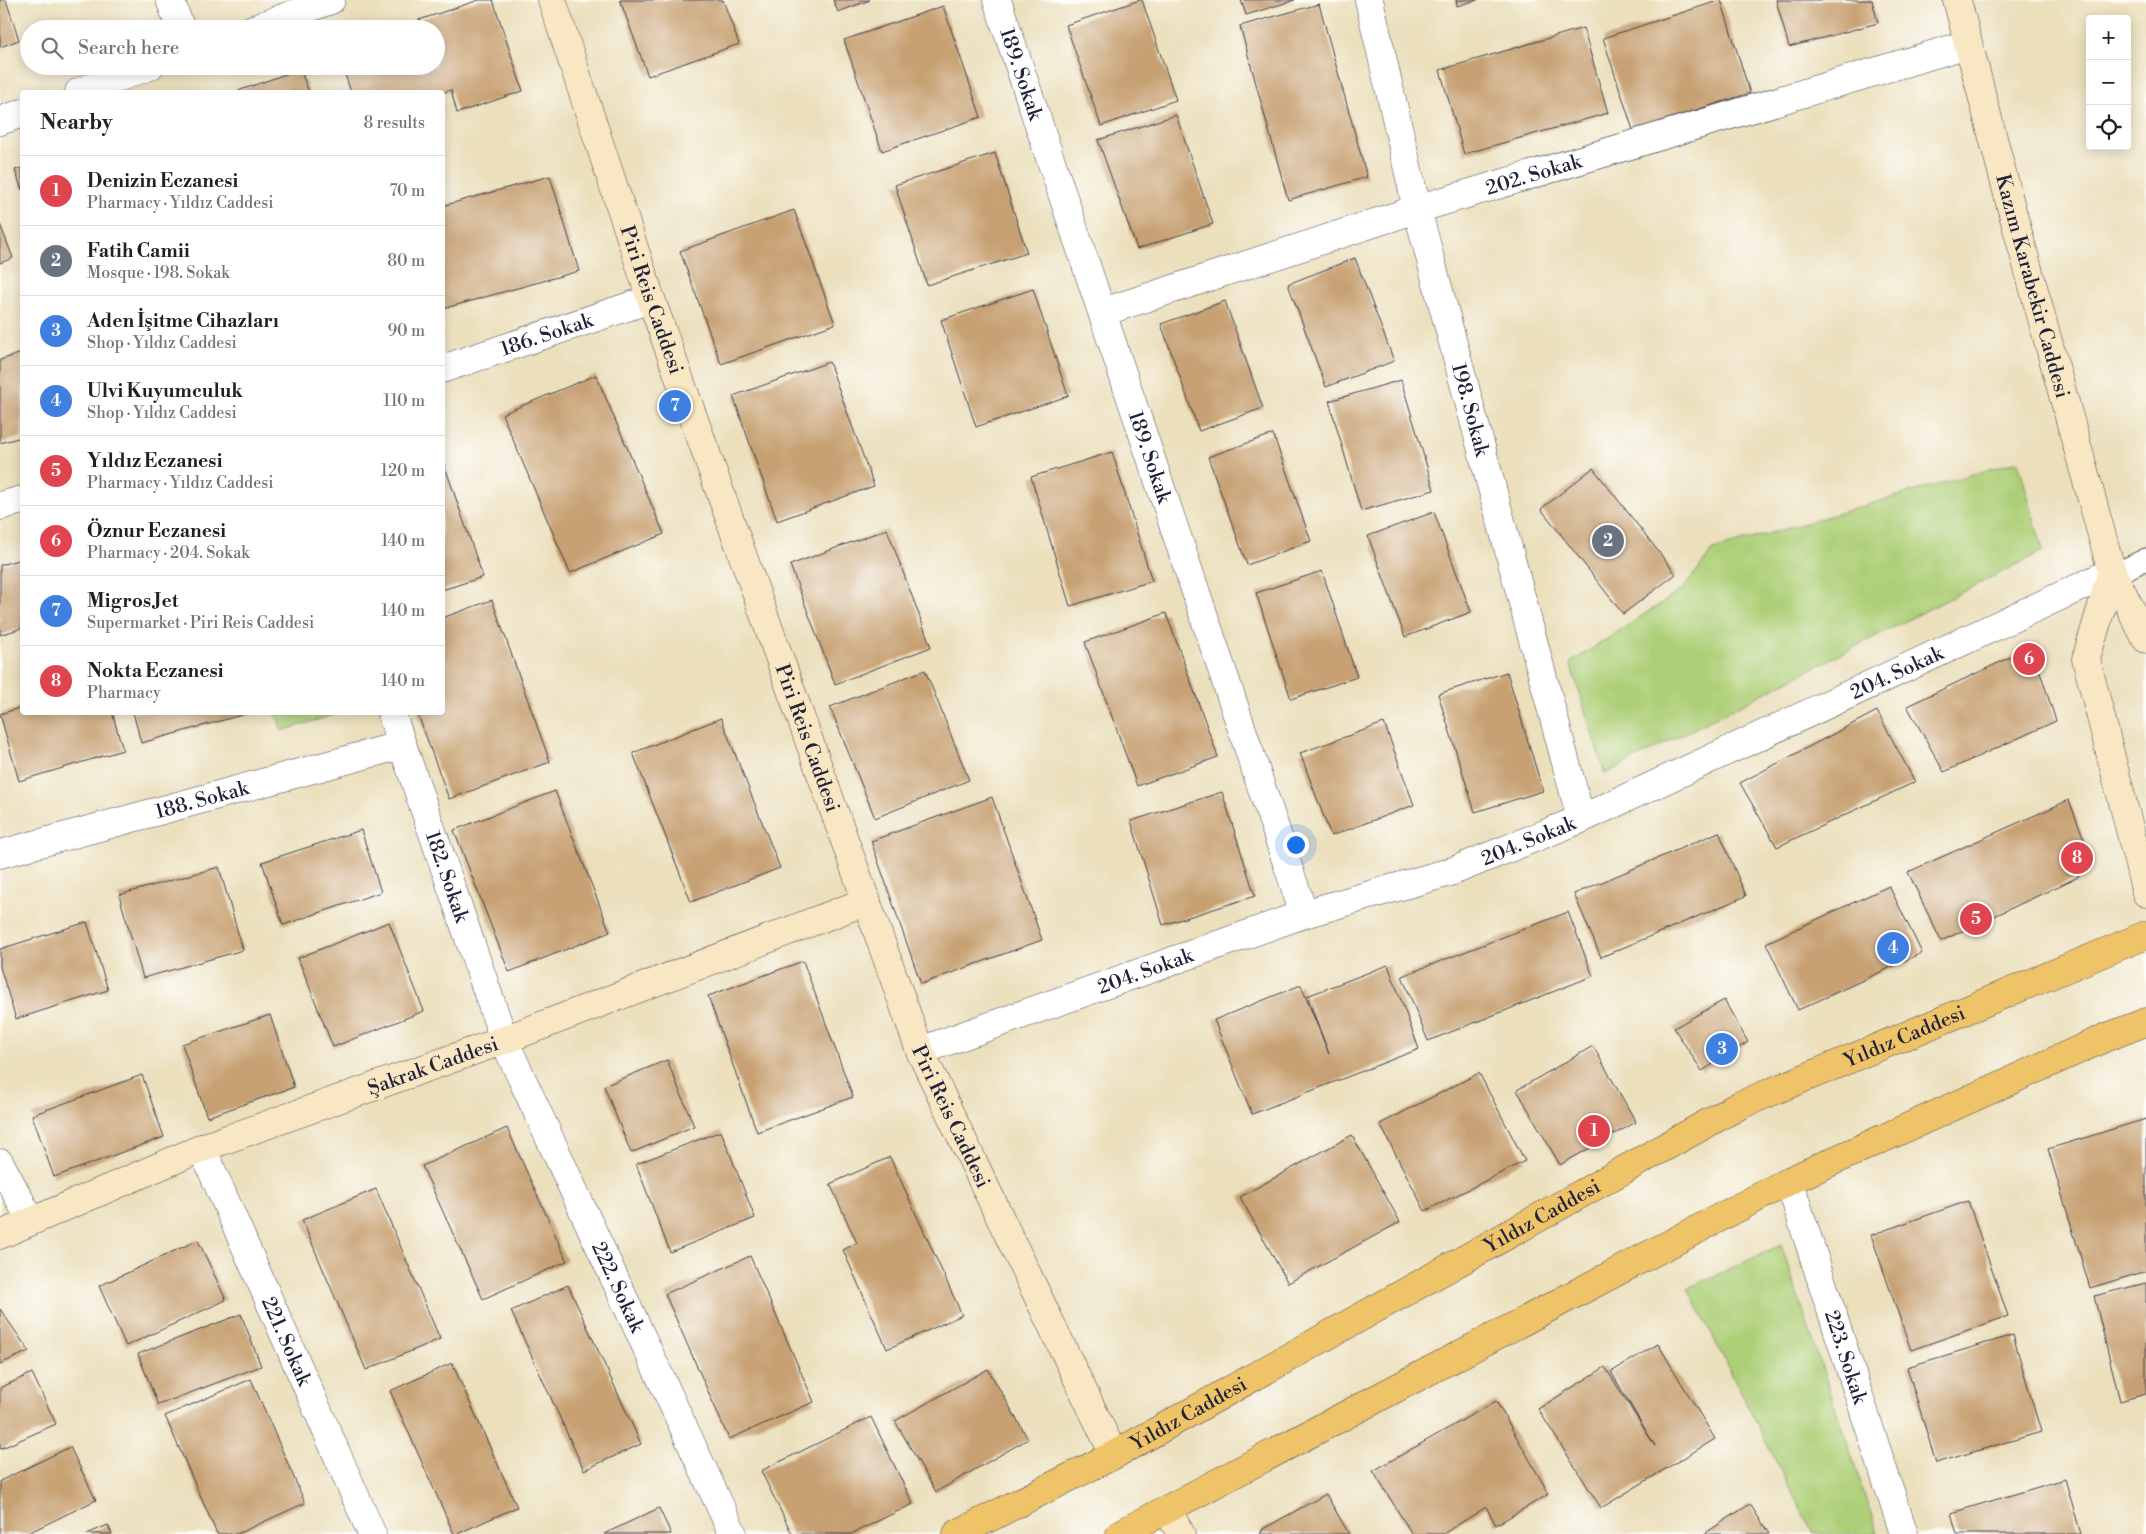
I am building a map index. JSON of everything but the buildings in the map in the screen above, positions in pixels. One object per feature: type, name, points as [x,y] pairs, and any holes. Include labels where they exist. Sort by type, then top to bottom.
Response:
[{"type":"main road","name":"Yıldız Caddesi","points":[[957,1534],[1114,1455],[1740,1105],[2146,935]]},
{"type":"main road","points":[[1120,1534],[1789,1181],[2107,1037],[2146,1022]]},
{"type":"street","points":[[170,0],[178,20]]},
{"type":"street","points":[[277,20],[331,0]]},
{"type":"street","name":"Piri Reis Caddesi","points":[[552,0],[651,299],[920,1051],[1114,1455]]},
{"type":"street","name":"189. Sokak","points":[[997,0],[1304,914]]},
{"type":"street","name":"198. Sokak","points":[[1369,0],[1417,210],[1581,819]]},
{"type":"street","name":"Kazım Karabekir Caddesi","points":[[1957,0],[2014,218],[2112,572],[2146,639]]},
{"type":"street","name":"202. Sokak","points":[[1103,312],[1417,210],[1968,44]]},
{"type":"street","points":[[84,90],[125,75]]},
{"type":"street","points":[[0,121],[20,114]]},
{"type":"street","name":"186. Sokak","points":[[445,368],[651,299]]},
{"type":"street","points":[[0,506],[20,501]]},
{"type":"street","points":[[2112,572],[2086,659],[2146,893]]},
{"type":"street","name":"204. Sokak","points":[[920,1051],[1304,914],[1453,872],[1581,819],[2112,572]]},
{"type":"street","name":"182. Sokak","points":[[392,715],[504,1040]]},
{"type":"street","name":"188. Sokak","points":[[0,854],[402,745]]},
{"type":"street","name":"Şakrak Caddesi","points":[[0,1235],[202,1148],[504,1040],[867,901]]},
{"type":"street","name":"222. Sokak","points":[[504,1040],[733,1534]]},
{"type":"street","name":"221. Sokak","points":[[202,1148],[372,1534]]},
{"type":"street","points":[[0,1163],[31,1221]]},
{"type":"street","name":"223. Sokak","points":[[1789,1181],[1904,1534]]},
{"type":"street","points":[[1167,1510],[1181,1534]]},
{"type":"lane","points":[[2112,572],[2128,568],[2146,559]]},
{"type":"green space","points":[[2018,461],[2043,551],[1605,774],[1570,663],[1683,589],[1713,550]]},
{"type":"green space","points":[[276,715],[334,715],[282,731]]},
{"type":"green space","points":[[1781,1245],[1877,1532],[1873,1534],[1813,1534],[1688,1288]]},
{"type":"place","name":"Migros Jet","points":[[675,406]]},
{"type":"place","name":"Fatih Camii","points":[[1608,541]]},
{"type":"place","name":"Öznur Eczanesi","points":[[2029,659]]},
{"type":"place","name":"Nokta Eczanesi","points":[[2077,858]]},
{"type":"place","name":"Yıldız Eczanesi","points":[[1976,919]]},
{"type":"place","name":"Ulvi Kuyumculuk","points":[[1893,948]]},
{"type":"place","name":"Aden İşitme Cihazları","points":[[1722,1049]]},
{"type":"place","name":"Denizin Eczanesi","points":[[1594,1131]]}]
